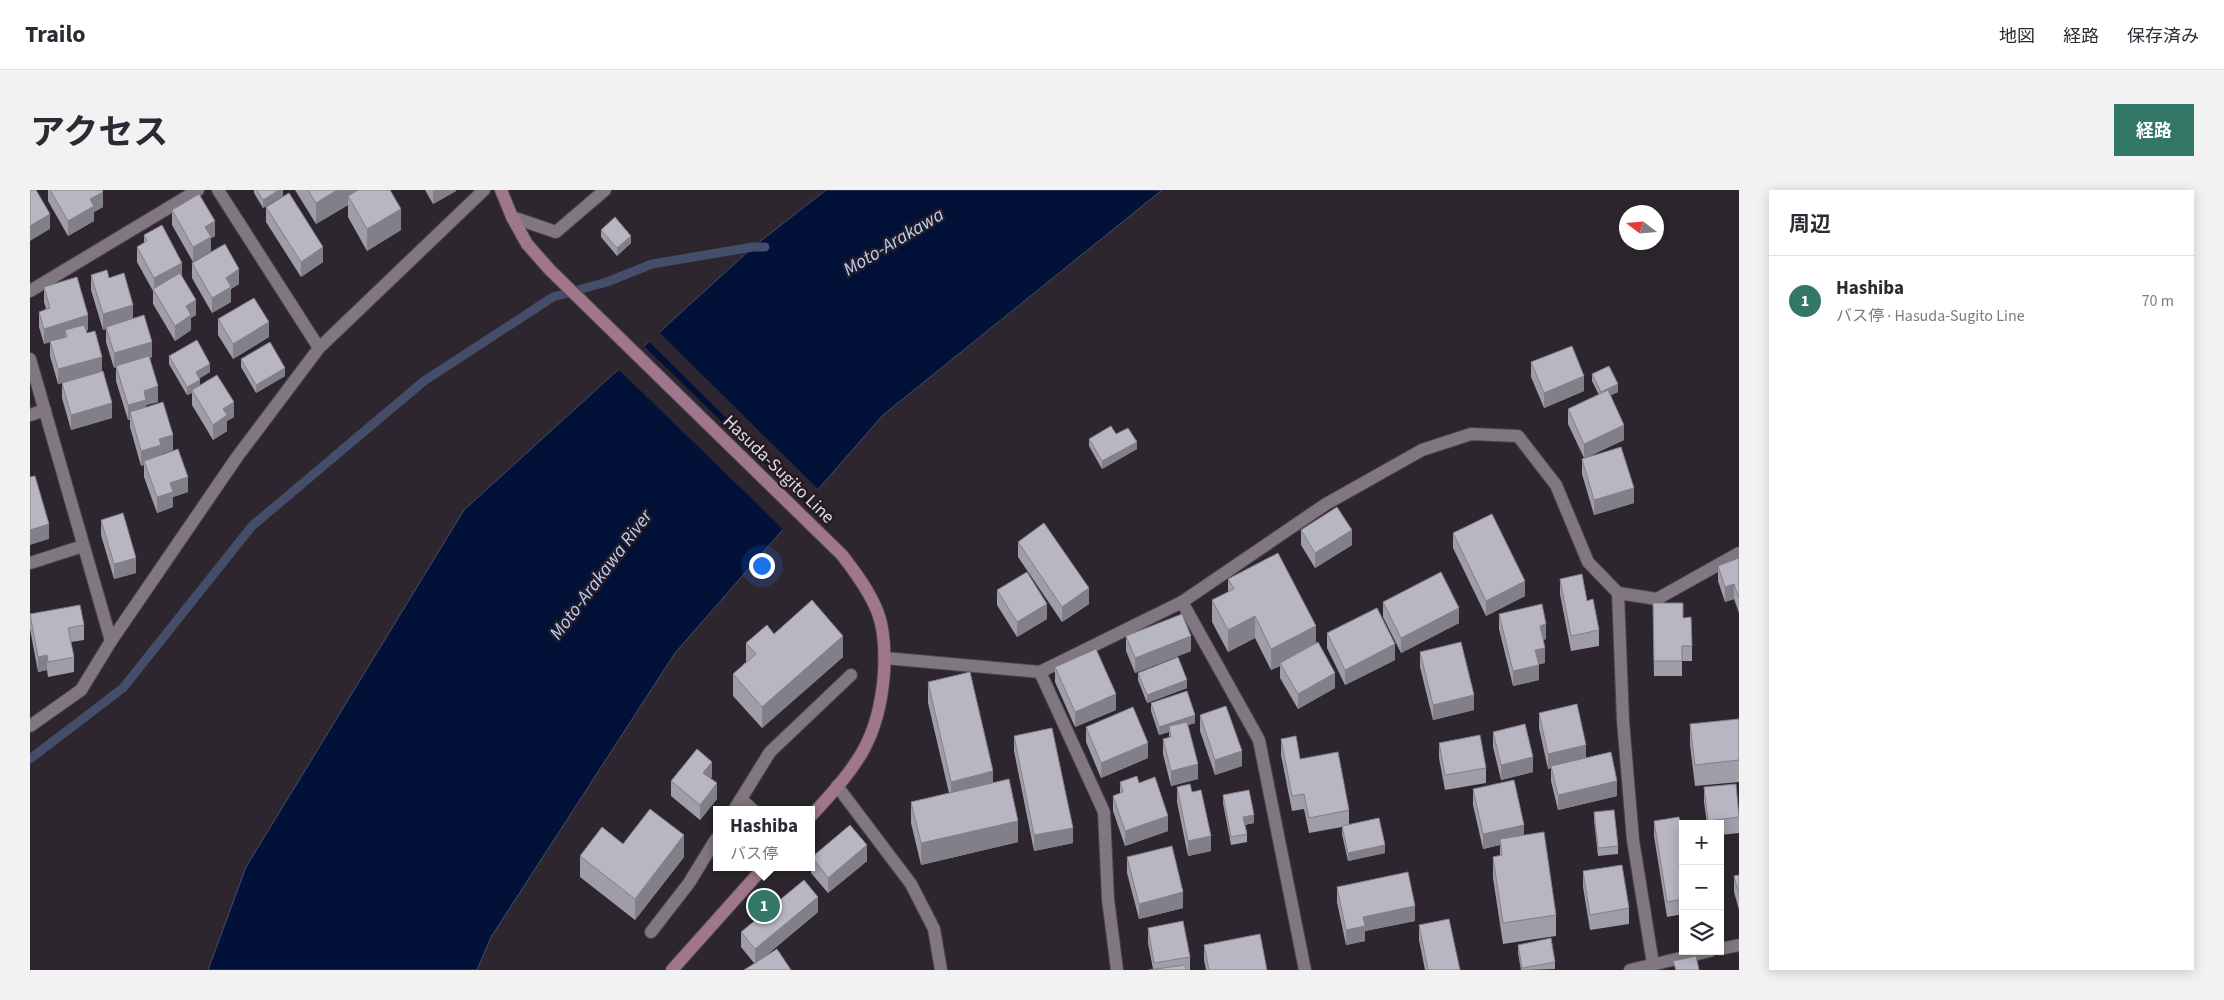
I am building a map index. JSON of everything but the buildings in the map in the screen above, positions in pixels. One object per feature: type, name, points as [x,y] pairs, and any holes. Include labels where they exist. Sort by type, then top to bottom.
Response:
[{"type":"main road","name":"Hasuda-Sugito Line","points":[[501,190],[512,217],[527,244],[604,323],[842,555],[863,584],[878,613],[885,658],[878,716],[868,742],[855,764],[815,811]]},
{"type":"main road","points":[[672,970],[760,871]]},
{"type":"street","points":[[30,291],[198,190]]},
{"type":"street","points":[[218,190],[319,348]]},
{"type":"street","points":[[30,726],[81,690],[111,641],[238,457],[319,348],[484,190]]},
{"type":"street","points":[[512,217],[556,232],[604,190]]},
{"type":"street","points":[[30,359],[111,641]]},
{"type":"street","points":[[30,415],[45,410]]},
{"type":"street","points":[[885,658],[1040,672],[1182,602],[1326,504],[1422,450],[1471,434],[1518,436],[1556,485],[1588,562],[1618,593],[1658,599],[1739,553]]},
{"type":"street","points":[[30,563],[83,546]]},
{"type":"street","points":[[1618,593],[1623,721],[1633,840],[1653,964]]},
{"type":"street","points":[[1182,602],[1259,740],[1305,970]]},
{"type":"street","points":[[1040,672],[1104,812],[1108,899],[1117,970]]},
{"type":"street","points":[[738,804],[770,752],[851,675]]},
{"type":"street","points":[[838,786],[911,884],[934,929],[941,970]]},
{"type":"street","points":[[651,932],[689,883],[713,844]]},
{"type":"street","points":[[1724,948],[1739,945]]},
{"type":"street","points":[[1630,970],[1692,955]]},
{"type":"water","points":[[826,190],[1162,190],[883,415],[675,653],[491,937],[477,970],[208,970],[246,867],[464,510],[753,247]]},
{"type":"pier","points":[[657,330],[820,491],[811,501],[647,340]]},
{"type":"pier","points":[[642,344],[807,505],[785,531],[617,368]]},
{"type":"waterway","points":[[30,759],[123,688],[252,526],[424,381],[553,297],[607,282],[652,264],[753,247],[765,247]]},
{"type":"place","name":"Hashiba","points":[[764,906]]},
{"type":"water label","name":"Moto-Arakawa","points":[[893,241]]},
{"type":"water label","name":"Moto-Arakawa River","points":[[600,574]]}]
